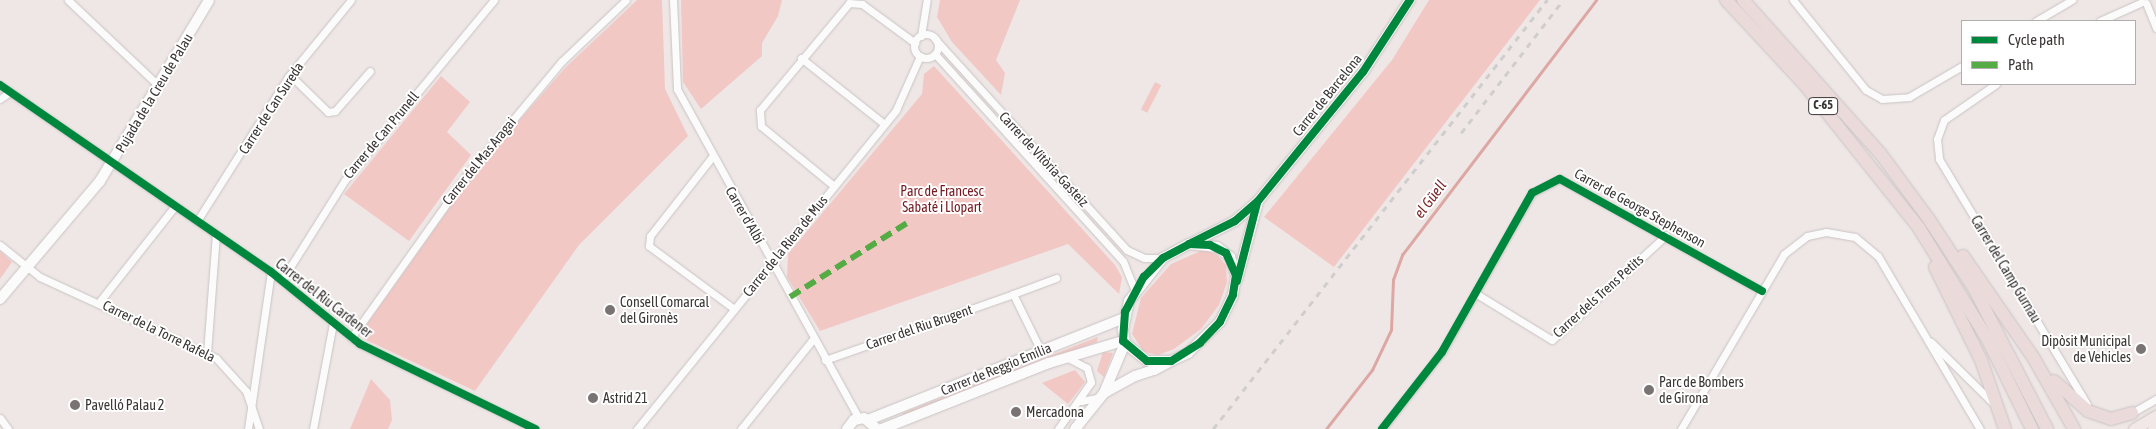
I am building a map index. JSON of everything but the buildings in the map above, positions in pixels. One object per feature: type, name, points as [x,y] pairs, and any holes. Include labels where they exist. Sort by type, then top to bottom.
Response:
[{"type":"highway","name":"C-65","points":[[1726,0],[1811,92],[1913,220],[1987,338],[2030,425]]},
{"type":"highway","name":"C-65","points":[[1743,0],[1814,76],[1908,191],[1974,288],[2047,429]]},
{"type":"highway","points":[[1908,191],[1932,213],[2033,357],[2074,429]]},
{"type":"highway","points":[[1913,220],[1961,314],[2005,429]]},
{"type":"highway","points":[[1990,296],[2007,310],[2068,398],[2111,418],[2132,413]]},
{"type":"main road","name":"Pujada de la Creu de Palau","points":[[0,299],[112,163],[209,0]]},
{"type":"main road","name":"Carrer de Barcelona","points":[[1189,244],[1235,221],[1258,201],[1363,72],[1410,0]]},
{"type":"main road","name":"Carrer de Barcelona","points":[[1236,285],[1258,201]]},
{"type":"main road","points":[[1074,429],[1102,395],[1121,343],[1124,318],[1135,290],[1163,258],[1189,244],[1202,243],[1223,250],[1233,264],[1236,285],[1211,332],[1171,361],[1102,395]]},
{"type":"main road","name":"Carrer de Reggio Emília","points":[[847,429],[864,419],[1124,318]]},
{"type":"main road","points":[[1121,343],[1147,361],[1171,361]]},
{"type":"main road","name":"Carrer de Reggio Emília","points":[[882,429],[1066,357],[1121,343]]},
{"type":"main road","points":[[2132,413],[2156,408]]},
{"type":"main road","points":[[2134,429],[2156,416]]},
{"type":"main road","points":[[864,419],[877,429]]},
{"type":"street","points":[[68,0],[159,86]]},
{"type":"street","name":"Carrer de Can Sureda","points":[[197,221],[290,74],[352,0]]},
{"type":"street","name":"Carrer de Can Prunell","points":[[282,280],[344,180],[494,0]]},
{"type":"street","name":"Carrer del Mas Aragai","points":[[351,338],[467,175],[562,61],[626,0]]},
{"type":"street","name":"Carrer d'Albí","points":[[673,0],[673,75],[712,157],[813,339],[864,419]]},
{"type":"street","points":[[915,43],[921,36],[927,0]]},
{"type":"street","points":[[1793,0],[1866,90],[1882,99],[1909,98],[1961,67]]},
{"type":"street","points":[[2038,20],[2072,0]]},
{"type":"street","points":[[834,186],[758,119],[760,110],[845,5],[855,2],[915,43],[920,56],[935,54],[935,39],[921,36]]},
{"type":"street","points":[[2143,2],[2156,28]]},
{"type":"street","points":[[2102,20],[2143,2],[2156,6]]},
{"type":"street","name":"Carrer de Vitòria-Gasteiz","points":[[935,39],[1127,250],[1144,258],[1163,258]]},
{"type":"street","name":"Carrer de Vitòria-Gasteiz","points":[[935,54],[1123,260],[1135,290]]},
{"type":"street","name":"Carrer de la Riera de Mus","points":[[637,429],[896,110],[920,56]]},
{"type":"street","points":[[801,58],[884,123]]},
{"type":"street","points":[[290,74],[328,112],[335,111],[370,71]]},
{"type":"street","name":"Carrer del Riu Cardener","points":[[0,85],[271,272],[351,338],[536,429]]},
{"type":"street","name":"Carrer del Camp Gurnau","points":[[1995,85],[1944,120],[1937,139],[1940,159],[2085,402],[2110,414],[2132,413]]},
{"type":"street","points":[[0,99],[10,92]]},
{"type":"street","points":[[712,157],[650,236],[649,246],[734,309]]},
{"type":"street","name":"Carrer de George Stephenson","points":[[1382,429],[1442,352],[1532,193],[1560,179],[1666,235],[1762,291]]},
{"type":"street","points":[[100,302],[175,206]]},
{"type":"street","points":[[1681,429],[1784,254],[1798,240],[1836,232],[1864,242],[1878,256],[1980,429]]},
{"type":"street","points":[[206,353],[216,234]]},
{"type":"street","name":"Carrer dels Trens Petits","points":[[1475,293],[1552,340],[1666,235]]},
{"type":"street","name":"Carrer de la Torre Rafela","points":[[0,245],[25,267],[206,353],[237,378],[251,406],[258,429]]},
{"type":"street","points":[[248,429],[271,272]]},
{"type":"street","name":"Carrer del Riu Brugent","points":[[825,360],[1056,278]]},
{"type":"street","points":[[1013,294],[1041,351]]},
{"type":"street","points":[[313,429],[333,323]]},
{"type":"street","points":[[1923,334],[1996,406]]},
{"type":"street","points":[[741,429],[813,339]]},
{"type":"street","points":[[1058,429],[1081,401],[1090,386],[1089,373],[1066,357]]},
{"type":"street","points":[[1081,401],[1102,395]]},
{"type":"street","points":[[2132,413],[2156,399]]},
{"type":"street","points":[[0,418],[8,429]]},
{"type":"green space","points":[[637,0],[662,0],[665,89],[688,136],[579,245],[475,391],[364,339],[365,327],[478,168],[565,68]]},
{"type":"green space","points":[[681,0],[782,0],[778,16],[762,43],[762,56],[701,109],[683,82]]},
{"type":"green space","points":[[940,0],[1020,0],[996,60],[1005,73],[1001,95],[952,42],[937,17]]},
{"type":"green space","points":[[1429,0],[1540,0],[1334,267],[1264,217],[1392,60]]},
{"type":"green space","name":"Parc de Francesc Sabaté i Llopart","points":[[934,66],[1115,265],[1122,277],[1119,294],[1068,244],[820,331],[787,277],[788,254],[922,94],[924,74]]},
{"type":"green space","points":[[441,76],[470,102],[447,132],[471,155],[409,241],[344,194]]},
{"type":"green space","points":[[1155,82],[1161,85],[1147,113],[1141,110]]},
{"type":"green space","points":[[1203,250],[1216,254],[1226,265],[1227,282],[1219,305],[1201,329],[1174,349],[1158,355],[1144,352],[1132,334],[1141,298],[1171,264]]},
{"type":"green space","points":[[0,251],[12,262],[0,279]]},
{"type":"green space","points":[[1098,337],[1097,342],[903,415],[903,413]]},
{"type":"green space","points":[[1103,352],[1113,353],[1104,377],[1097,371]]},
{"type":"green space","points":[[1075,370],[1085,382],[1068,404],[1042,383]]},
{"type":"green space","points":[[371,379],[390,400],[392,420],[388,429],[350,429]]},
{"type":"waterway","name":"el Güell","points":[[1326,429],[1372,370],[1391,330],[1393,280],[1402,255],[1596,0]]},
{"type":"railway","points":[[1213,429],[1547,0]]},
{"type":"railway","points":[[1461,133],[1563,0]]},
{"type":"marked path","points":[[790,297],[907,223]]},
{"type":"cycle path","points":[[1191,243],[1235,221],[1258,201],[1363,72],[1410,0]]},
{"type":"cycle path","points":[[0,85],[271,272],[360,344],[535,429]]},
{"type":"cycle path","points":[[1382,429],[1442,352],[1532,193],[1560,179],[1762,291]]},
{"type":"cycle path","points":[[1237,281],[1257,203]]},
{"type":"cycle path","points":[[1189,244],[1210,245],[1226,253],[1236,275],[1233,295],[1220,322],[1200,343],[1171,361],[1147,361],[1123,341],[1125,312],[1144,277],[1163,258],[1189,244]]},
{"type":"place","name":"Consell Comarcal del Gironès","points":[[610,310]]},
{"type":"place","name":"Dipòsit Municipal de Vehicles","points":[[2141,349]]},
{"type":"place","name":"Parc de Bombers de Girona","points":[[1649,390]]},
{"type":"place","name":"Astrid 21","points":[[593,398]]},
{"type":"place","name":"Pavelló Palau 2","points":[[75,405]]},
{"type":"place","name":"Mercadona","points":[[1016,412]]}]
